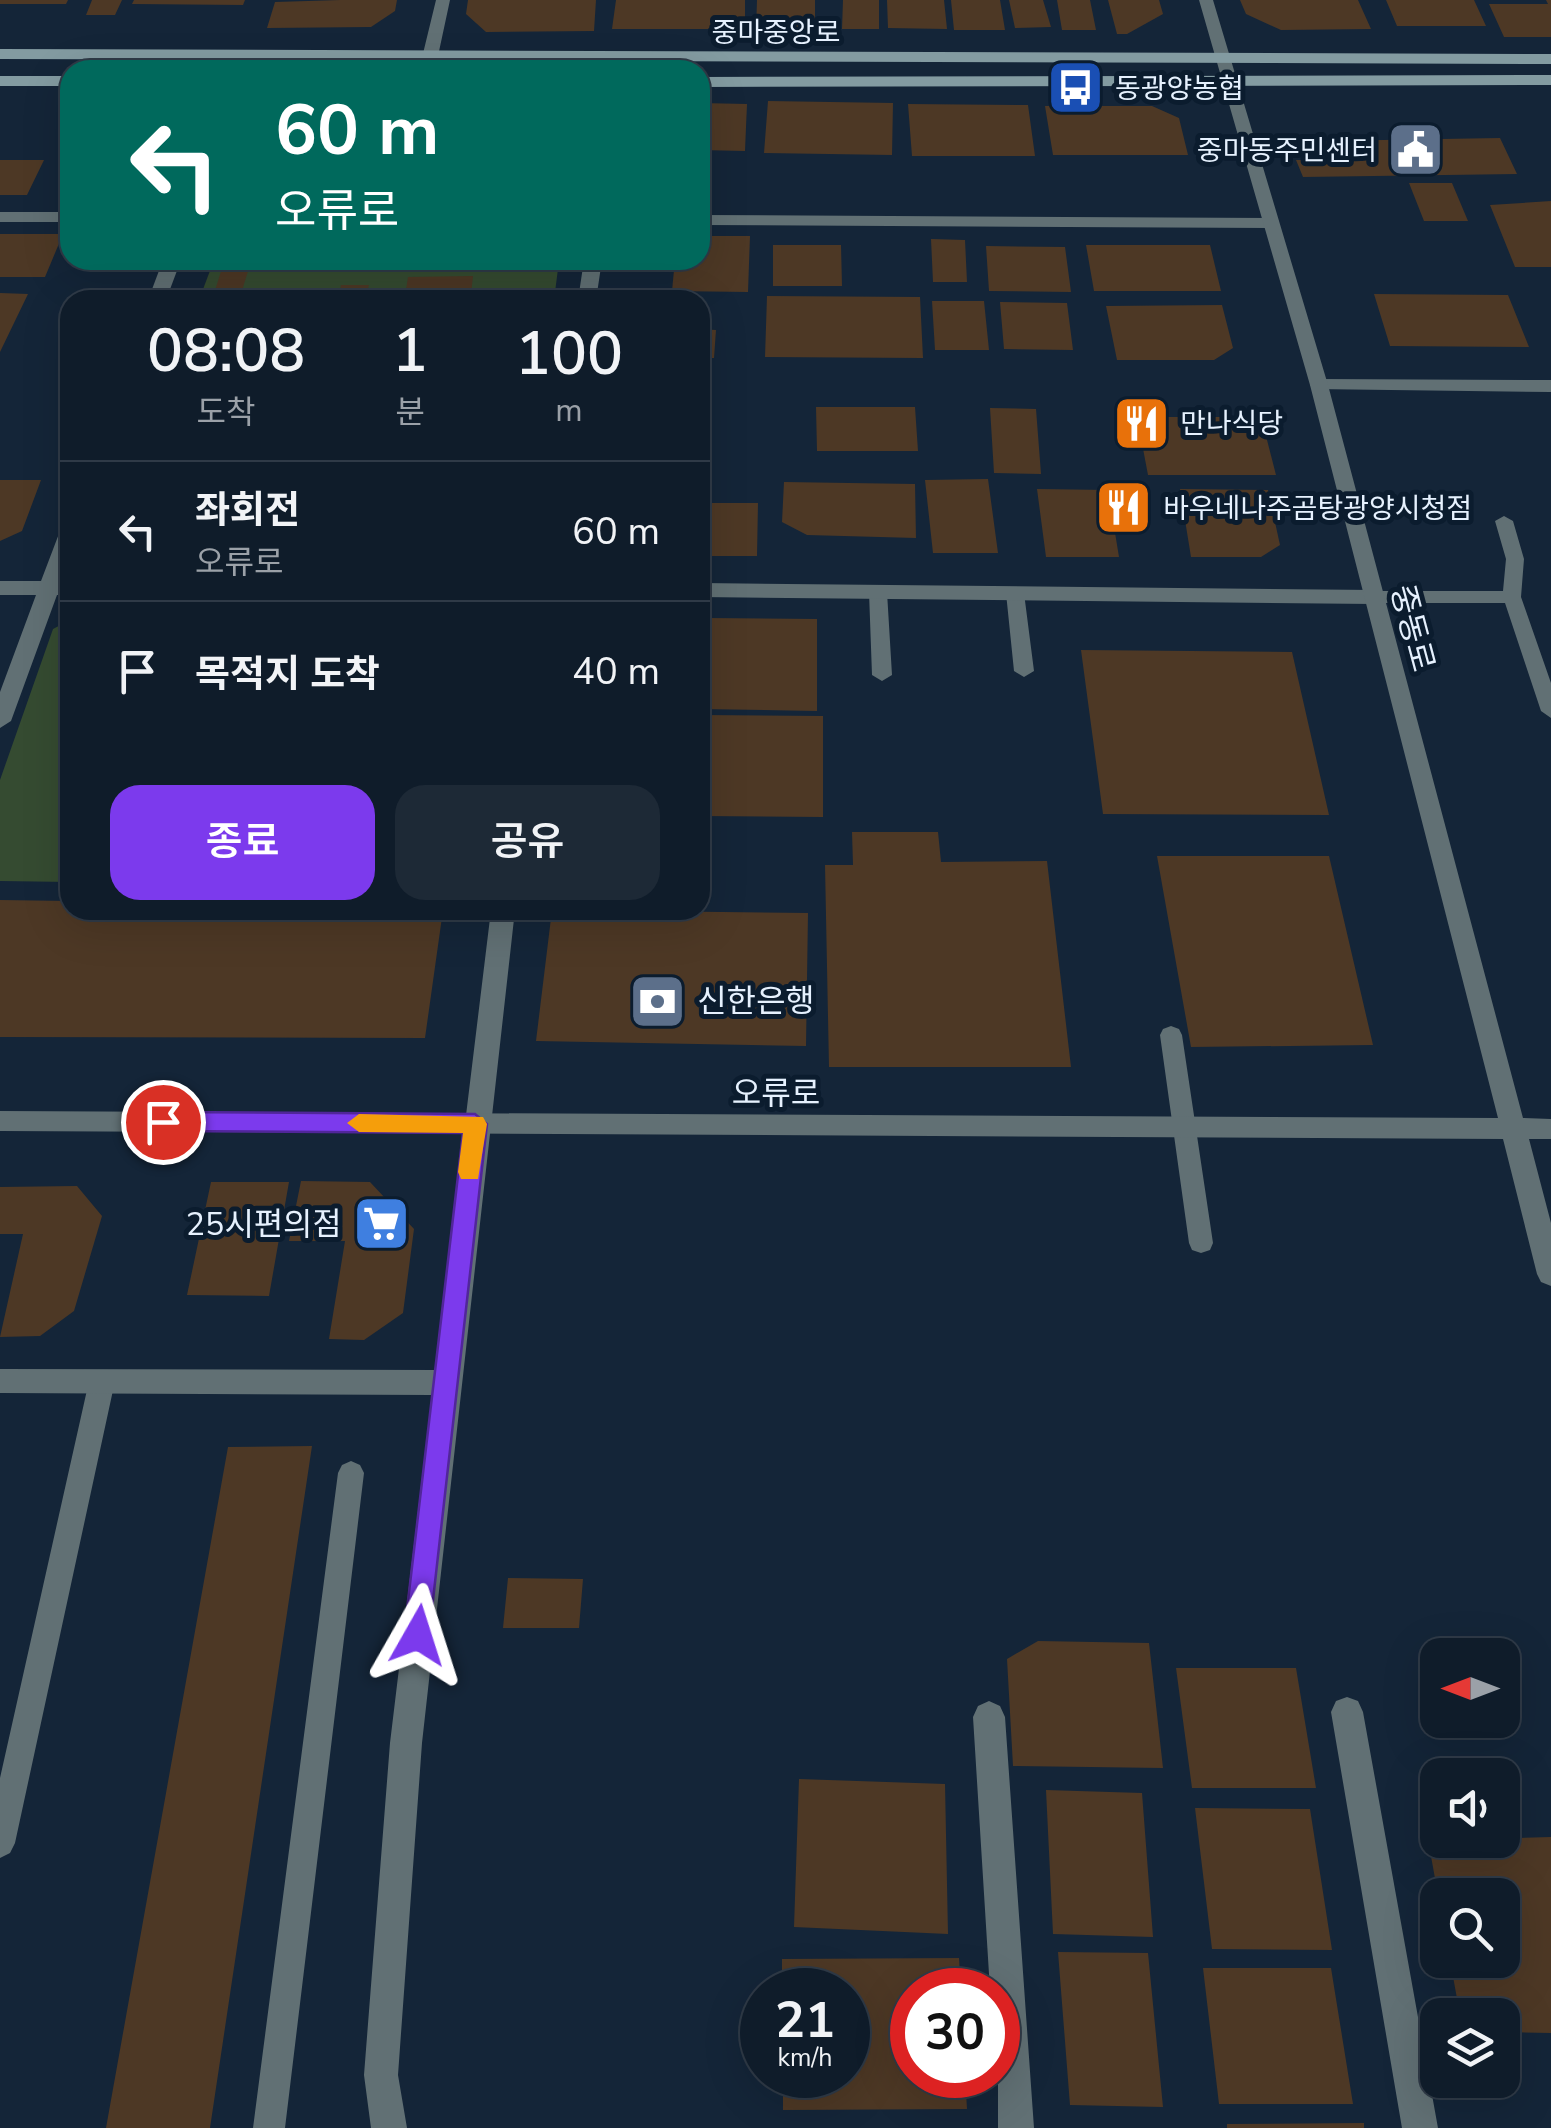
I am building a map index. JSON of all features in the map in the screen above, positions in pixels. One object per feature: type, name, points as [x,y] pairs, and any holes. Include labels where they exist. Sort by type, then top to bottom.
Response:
[{"type":"main road","name":"중마중앙로","points":[[0,54],[322,60]]},
{"type":"main road","name":"중마중앙로","points":[[710,82],[1551,59]]},
{"type":"main road","name":"중마중앙로","points":[[710,65],[1226,70],[1551,80]]},
{"type":"main road","points":[[0,81],[60,81]]},
{"type":"street","points":[[429,60],[443,0]]},
{"type":"street","name":"중동로","points":[[1206,0],[1320,384],[1551,1274]]},
{"type":"street","points":[[0,217],[60,217]]},
{"type":"street","points":[[710,220],[1271,223]]},
{"type":"street","points":[[1320,384],[1551,386]]},
{"type":"street","points":[[0,588],[59,588],[0,721]]},
{"type":"street","points":[[710,590],[1374,597]]},
{"type":"street","points":[[389,2128],[380,2075],[400,1821],[475,1124],[502,920]]},
{"type":"street","name":"오류로","points":[[0,1121],[1551,1129]]},
{"type":"street","points":[[0,1381],[446,1383]]},
{"type":"street","points":[[1346,1712],[1420,2128]]},
{"type":"street","points":[[989,1717],[1016,2128]]},
{"type":"lane","points":[[1504,522],[1514,559],[1512,597],[1551,711]]},
{"type":"lane","points":[[878,592],[882,675]]},
{"type":"lane","points":[[1015,593],[1024,671]]},
{"type":"lane","points":[[1374,597],[1512,597]]},
{"type":"lane","points":[[1171,1034],[1201,1243]]},
{"type":"lane","points":[[0,1843],[9,1756],[102,1381]]},
{"type":"lane","points":[[269,2128],[350,1473]]},
{"type":"green space","points":[[210,270],[558,270],[555,290],[203,290]]},
{"type":"green space","points":[[60,625],[60,882],[0,881],[0,780],[53,629]]},
{"type":"building","points":[[0,0],[68,0],[66,4],[0,4]]},
{"type":"building","points":[[92,0],[122,0],[115,15],[86,15]]},
{"type":"building","points":[[134,0],[245,0],[243,5],[132,4]]},
{"type":"building","points":[[397,0],[395,11],[371,27],[267,28],[275,2]]},
{"type":"building","points":[[468,0],[596,0],[594,31],[486,32],[466,14]]},
{"type":"building","points":[[616,0],[745,0],[745,29],[612,29]]},
{"type":"building","points":[[757,0],[815,0],[815,32],[756,32]]},
{"type":"building","points":[[843,0],[879,0],[879,29],[842,29]]},
{"type":"building","points":[[887,0],[944,0],[947,29],[888,28]]},
{"type":"building","points":[[951,0],[1000,0],[1005,30],[954,30]]},
{"type":"building","points":[[1009,0],[1043,0],[1051,27],[1015,28]]},
{"type":"building","points":[[1057,0],[1090,0],[1096,30],[1062,30]]},
{"type":"building","points":[[1108,0],[1159,0],[1163,14],[1127,34],[1117,34]]},
{"type":"building","points":[[1240,0],[1358,0],[1371,29],[1281,30],[1246,14]]},
{"type":"building","points":[[1386,0],[1474,0],[1486,26],[1397,26]]},
{"type":"building","points":[[1546,0],[1551,0],[1551,37],[1504,37],[1489,4],[1548,4]]},
{"type":"building","points":[[768,101],[893,103],[892,155],[764,153]]},
{"type":"building","points":[[710,103],[747,104],[745,151],[710,150]]},
{"type":"building","points":[[908,104],[1028,105],[1035,156],[912,156]]},
{"type":"building","points":[[1045,106],[1152,106],[1179,118],[1188,155],[1053,155]]},
{"type":"building","name":"중마동주민센터","points":[[1500,138],[1517,174],[1303,177],[1296,160],[1331,160],[1324,141]]},
{"type":"building","points":[[0,160],[44,160],[27,195],[0,195]]},
{"type":"building","points":[[1409,183],[1452,183],[1468,221],[1424,221]]},
{"type":"building","points":[[1551,201],[1551,267],[1515,267],[1490,205]]},
{"type":"building","points":[[0,234],[60,234],[45,277],[0,277]]},
{"type":"building","points":[[710,236],[750,236],[748,292],[672,290],[674,270],[710,270]]},
{"type":"building","points":[[931,239],[965,240],[967,282],[933,282]]},
{"type":"building","points":[[773,245],[841,245],[842,286],[773,286]]},
{"type":"building","points":[[1086,245],[1210,245],[1221,291],[1094,291]]},
{"type":"building","points":[[986,246],[1065,247],[1071,292],[989,291]]},
{"type":"building","points":[[221,270],[248,270],[242,290],[215,290]]},
{"type":"building","points":[[473,276],[471,290],[406,290],[408,277]]},
{"type":"building","points":[[341,285],[369,285],[368,290],[340,290]]},
{"type":"building","points":[[0,293],[28,294],[0,352]]},
{"type":"building","points":[[1374,294],[1508,295],[1529,347],[1390,346]]},
{"type":"building","points":[[767,296],[920,297],[923,358],[765,357]]},
{"type":"building","points":[[932,301],[984,301],[989,350],[935,350]]},
{"type":"building","points":[[1000,302],[1067,303],[1073,350],[1004,349]]},
{"type":"building","points":[[1222,305],[1233,348],[1214,360],[1117,360],[1106,306]]},
{"type":"building","points":[[710,330],[716,330],[714,358],[710,358]]},
{"type":"building","points":[[816,407],[915,407],[918,451],[817,451]]},
{"type":"building","points":[[990,408],[1036,409],[1041,474],[994,473]]},
{"type":"building","points":[[1137,417],[1240,417],[1266,436],[1276,475],[1148,475]]},
{"type":"building","points":[[988,479],[998,553],[933,553],[925,480]]},
{"type":"building","points":[[0,480],[41,480],[22,531],[0,541]]},
{"type":"building","points":[[784,482],[915,484],[916,538],[807,535],[782,522]]},
{"type":"building","points":[[1037,489],[1108,490],[1119,557],[1046,557]]},
{"type":"building","points":[[1180,489],[1268,490],[1280,545],[1261,557],[1191,557]]},
{"type":"building","points":[[710,503],[758,503],[757,556],[710,556]]},
{"type":"building","points":[[710,618],[817,619],[817,711],[710,709]]},
{"type":"building","points":[[1081,650],[1292,652],[1329,815],[1103,814]]},
{"type":"building","points":[[710,715],[823,716],[823,817],[710,816]]},
{"type":"building","points":[[852,832],[938,832],[941,862],[1047,861],[1071,1067],[829,1067],[825,865],[853,865]]},
{"type":"building","points":[[1157,856],[1329,856],[1373,1045],[1191,1047]]},
{"type":"building","points":[[0,900],[60,901],[60,920],[442,920],[425,1038],[0,1037]]},
{"type":"building","points":[[710,912],[808,913],[806,1046],[536,1041],[551,920],[710,920]]},
{"type":"building","points":[[301,1181],[370,1182],[414,1229],[403,1313],[364,1340],[329,1339],[345,1241],[289,1241]]},
{"type":"building","points":[[211,1182],[289,1182],[269,1296],[187,1295]]},
{"type":"building","points":[[77,1186],[102,1216],[74,1311],[40,1336],[0,1337],[23,1234],[0,1234],[0,1187]]},
{"type":"building","points":[[312,1446],[210,2128],[106,2128],[228,1447]]},
{"type":"building","points":[[508,1578],[583,1579],[579,1628],[503,1628]]},
{"type":"building","points":[[1038,1641],[1149,1643],[1163,1768],[1013,1766],[1007,1659]]},
{"type":"building","points":[[1176,1668],[1296,1668],[1316,1788],[1192,1788]]},
{"type":"building","points":[[799,1779],[945,1784],[948,1934],[794,1927]]},
{"type":"building","points":[[1046,1790],[1142,1793],[1153,1937],[1053,1934]]},
{"type":"building","points":[[1195,1808],[1310,1809],[1332,1950],[1212,1949]]},
{"type":"building","points":[[1551,1837],[1551,2033],[1520,2032],[1520,1998],[1457,1998],[1453,1978],[1520,1978],[1520,1878],[1435,1878],[1431,1858],[1520,1858],[1520,1838]]},
{"type":"building","points":[[1058,1952],[1148,1953],[1163,2107],[1070,2105]]},
{"type":"building","points":[[959,1958],[960,1968],[890,1968],[890,2098],[966,2098],[967,2109],[783,2110],[783,2098],[870,2098],[870,1968],[782,1968],[782,1959]]},
{"type":"building","points":[[1203,1968],[1331,1968],[1353,2104],[1219,2104]]},
{"type":"building","points":[[1364,2123],[1364,2128],[1227,2128],[1227,2124]]},
{"type":"slow traffic","points":[[359,1123],[475,1124],[470,1172]]},
{"type":"place","name":"동광양농협","points":[[1076,88]]},
{"type":"place","name":"중마동주민센터","points":[[1416,150]]},
{"type":"place","name":"만나식당","points":[[1141,423]]},
{"type":"place","name":"바우네나주곰탕광양시청점","points":[[1124,508]]},
{"type":"place","name":"신한은행","points":[[658,1001]]},
{"type":"place","name":"25시편의점","points":[[381,1224]]},
{"type":"route","points":[[163,1122],[475,1124],[418,1635]]}]
